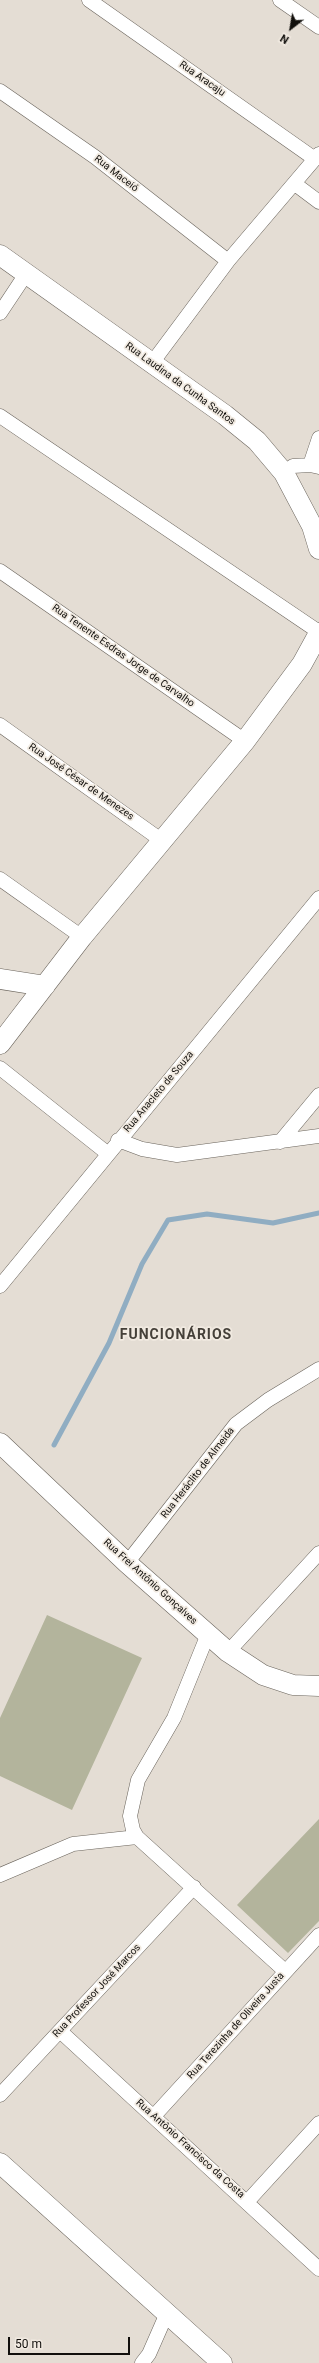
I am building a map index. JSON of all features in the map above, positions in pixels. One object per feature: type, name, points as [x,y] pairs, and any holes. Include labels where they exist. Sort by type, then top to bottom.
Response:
[{"type":"street","name":"Rua Aracaju","points":[[90,0],[317,156]]},
{"type":"street","points":[[280,0],[319,27]]},
{"type":"street","name":"Rua Maceió","points":[[0,92],[95,157],[228,261]]},
{"type":"street","points":[[152,363],[228,261],[295,184],[317,156]]},
{"type":"street","points":[[295,184],[319,202]]},
{"type":"street","name":"Rua Laudina da Cunha Santos","points":[[0,255],[225,415],[252,437],[284,473],[312,526],[319,549]]},
{"type":"street","points":[[0,313],[26,274]]},
{"type":"street","points":[[0,416],[319,632],[302,664],[245,741],[82,937],[0,1044]]},
{"type":"street","points":[[284,473],[293,466],[315,466],[319,438]]},
{"type":"street","name":"Rua Tenente Esdras Jorge de Carvalho","points":[[0,571],[245,741]]},
{"type":"street","name":"Rua José César de Menezes","points":[[0,724],[162,840]]},
{"type":"street","points":[[0,879],[82,937]]},
{"type":"street","name":"Rua Anacleto de Souza","points":[[0,1286],[107,1153],[319,898]]},
{"type":"street","points":[[0,978],[45,986]]},
{"type":"street","points":[[0,1068],[107,1153]]},
{"type":"street","points":[[280,1142],[319,1095]]},
{"type":"street","points":[[118,1140],[142,1149],[177,1155],[319,1136]]},
{"type":"street","name":"Rua Heráclito de Almeida","points":[[127,1563],[236,1424],[268,1400],[319,1369]]},
{"type":"street","name":"Rua Frei Antônio Gonçalves","points":[[0,1443],[127,1563],[228,1652],[263,1675],[293,1685],[319,1686]]},
{"type":"street","points":[[228,1652],[319,1554]]},
{"type":"street","points":[[208,1634],[174,1718],[138,1780],[130,1816],[133,1830],[137,1837],[194,1887],[285,1972]]},
{"type":"street","points":[[0,1875],[73,1844],[137,1837]]},
{"type":"street","name":"Rua Professor José Marcos","points":[[0,2095],[194,1887]]},
{"type":"street","name":"Rua Terezinha de Oliveira Justa","points":[[154,2116],[319,1935]]},
{"type":"street","name":"Rua Antônio Francisco da Costa","points":[[60,2031],[319,2269]]},
{"type":"street","points":[[247,2202],[319,2123]]},
{"type":"street","points":[[0,2163],[222,2363]]},
{"type":"street","points":[[142,2363],[149,2354],[166,2313]]},
{"type":"green space","points":[[47,1615],[142,1658],[72,1810],[0,1776],[0,1718]]},
{"type":"green space","points":[[319,1819],[319,1921],[288,1953],[237,1905]]},
{"type":"waterway","points":[[54,1445],[109,1343],[142,1264],[168,1220],[207,1214],[273,1223],[319,1213]]},
{"type":"district","name":"FUNCIONÁRIOS","points":[[176,1335]]}]
